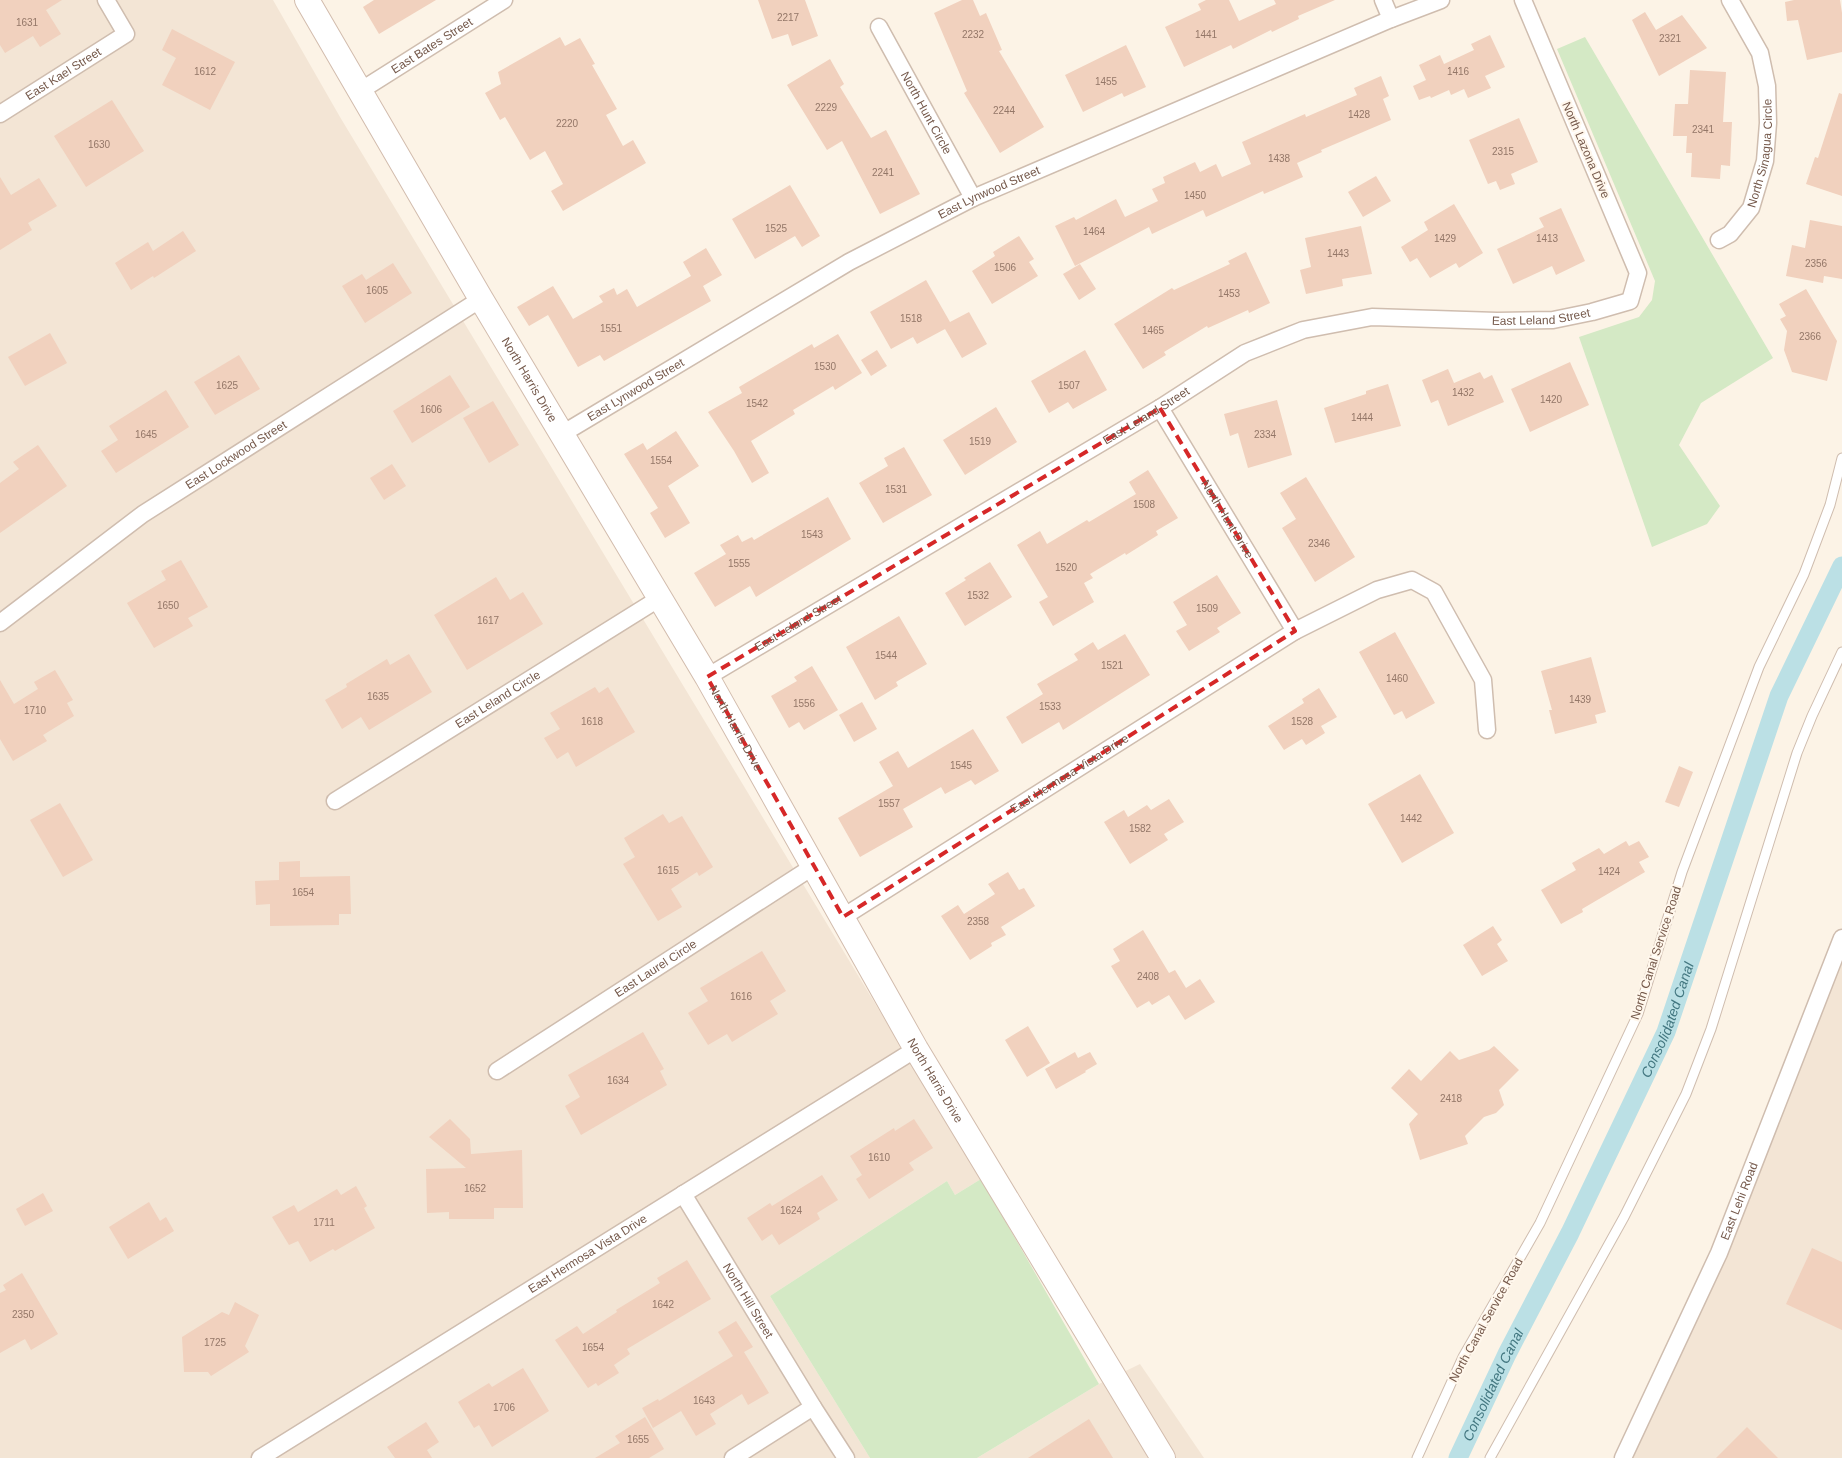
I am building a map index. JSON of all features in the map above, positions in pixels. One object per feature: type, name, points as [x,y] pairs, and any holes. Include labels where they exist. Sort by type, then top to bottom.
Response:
[{"type":"street","name":"East Kael Street","points":[[0,114],[126,34],[106,0]]},
{"type":"street","name":"North Harris Drive","points":[[307,0],[481,299],[707,677],[916,1048],[1163,1458]]},
{"type":"street","name":"East Bates Street","points":[[360,91],[504,0]]},
{"type":"street","points":[[1383,0],[1391,19]]},
{"type":"street","name":"East Lynwood Street","points":[[562,434],[849,262],[974,198],[1391,19],[1441,0]]},
{"type":"street","name":"North Lazona Drive","points":[[1523,0],[1638,273],[1630,301]]},
{"type":"street","name":"North Sinagua Circle","points":[[1719,240],[1730,234],[1751,208],[1765,161],[1768,123],[1767,86],[1760,53],[1730,0]]},
{"type":"street","name":"North Hunt Circle","points":[[879,27],[974,198]]},
{"type":"street","name":"East Lockwood Street","points":[[0,623],[143,514],[481,299]]},
{"type":"street","name":"East Leland Street","points":[[707,677],[1160,408],[1245,353],[1303,330],[1372,317],[1497,322],[1553,320],[1592,312],[1630,301]]},
{"type":"street","name":"North Hunt Drive","points":[[1160,408],[1295,631]]},
{"type":"street","name":"East Hermosa Vista Drive","points":[[843,917],[1295,631],[1377,590],[1412,580],[1434,592],[1483,680],[1487,730]]},
{"type":"street","name":"East Leland Circle","points":[[335,801],[660,598]]},
{"type":"street","name":"East Laurel Circle","points":[[497,1071],[814,866]]},
{"type":"street","name":"East Lehi Road","points":[[1623,1458],[1719,1253],[1842,938]]},
{"type":"street","name":"East Hermosa Vista Drive","points":[[260,1458],[916,1048]]},
{"type":"street","name":"North Hill Street","points":[[683,1194],[846,1458]]},
{"type":"street","points":[[733,1458],[813,1407]]},
{"type":"lane","name":"North Canal Service Road","points":[[1417,1458],[1463,1357],[1540,1222],[1638,1014],[1682,872],[1759,666],[1804,574],[1830,505],[1842,458]]},
{"type":"lane","points":[[1490,1458],[1624,1217],[1686,1094],[1711,1029],[1797,753],[1842,652]]},
{"type":"highlighted area","points":[[1160,408],[1295,631],[843,917],[707,677]]},
{"type":"shaded area","points":[[0,0],[273,0],[340,117],[981,1179],[955,1195],[947,1181],[770,1296],[870,1458],[0,1458]]},
{"type":"shaded area","points":[[1842,938],[1842,1458],[1623,1458],[1719,1253]]},
{"type":"shaded area","points":[[1140,1364],[1204,1458],[977,1458],[1099,1384]]},
{"type":"green space","points":[[1585,37],[1773,358],[1701,403],[1679,445],[1720,506],[1707,524],[1652,547],[1579,337],[1639,317],[1652,300],[1655,281],[1557,49]]},
{"type":"green space","points":[[981,1179],[1099,1384],[977,1458],[870,1458],[770,1296],[947,1181],[955,1195]]},
{"type":"building","points":[[0,0],[62,0],[46,10],[61,34],[40,47],[33,36],[5,53],[0,45]]},
{"type":"building","points":[[374,0],[436,0],[379,34],[363,7]]},
{"type":"building","points":[[758,0],[805,0],[818,36],[792,46],[788,34],[772,39]]},
{"type":"building","points":[[962,0],[973,0],[980,16],[986,13],[1002,50],[999,51],[1044,127],[1000,153],[964,93],[967,91],[934,13]]},
{"type":"building","points":[[1206,0],[1229,0],[1239,21],[1276,4],[1274,0],[1335,0],[1298,16],[1299,19],[1272,32],[1271,30],[1233,49],[1231,45],[1184,67],[1165,27],[1201,10],[1198,4]]},
{"type":"building","points":[[1794,0],[1840,0],[1842,52],[1807,60],[1798,20],[1787,21],[1785,2]]},
{"type":"building","points":[[1645,12],[1656,30],[1682,15],[1707,48],[1659,76],[1632,20]]},
{"type":"building","points":[[172,29],[235,62],[210,110],[162,85],[176,58],[162,50]]},
{"type":"building","points":[[1490,35],[1505,67],[1485,76],[1491,88],[1468,98],[1464,89],[1451,95],[1449,90],[1431,98],[1430,96],[1419,100],[1413,86],[1426,80],[1419,65],[1440,55],[1444,64],[1474,50],[1471,44]]},
{"type":"building","points":[[560,37],[565,46],[580,38],[595,64],[592,65],[617,109],[606,115],[623,146],[633,140],[646,163],[563,211],[551,191],[563,184],[545,151],[530,160],[505,117],[500,120],[485,93],[501,84],[498,72]]},
{"type":"building","points":[[1126,45],[1146,87],[1124,97],[1122,93],[1083,112],[1065,75]]},
{"type":"building","points":[[830,59],[844,84],[840,87],[871,138],[886,130],[920,194],[880,214],[842,141],[827,150],[787,85]]},
{"type":"building","points":[[1690,70],[1726,72],[1723,122],[1732,122],[1730,166],[1721,165],[1720,179],[1691,177],[1692,153],[1686,153],[1687,136],[1673,136],[1675,104],[1688,104]]},
{"type":"building","points":[[1381,76],[1389,96],[1383,99],[1391,120],[1321,150],[1322,152],[1297,163],[1303,177],[1264,194],[1263,191],[1206,217],[1203,210],[1152,234],[1149,227],[1075,266],[1055,226],[1074,217],[1076,220],[1116,199],[1125,217],[1158,201],[1152,189],[1165,183],[1163,177],[1195,162],[1200,172],[1216,164],[1222,177],[1251,164],[1242,142],[1305,114],[1306,117],[1357,95],[1354,88]]},
{"type":"building","points":[[1839,93],[1842,94],[1842,196],[1806,184],[1815,157],[1818,158]]},
{"type":"building","points":[[112,100],[144,151],[86,187],[54,136]]},
{"type":"building","points":[[1519,118],[1538,162],[1511,174],[1515,184],[1500,190],[1496,181],[1488,184],[1469,140]]},
{"type":"building","points":[[1376,176],[1391,201],[1363,217],[1348,192]]},
{"type":"building","points":[[0,177],[11,195],[39,178],[57,206],[28,223],[32,230],[0,250]]},
{"type":"building","points":[[790,185],[820,236],[802,247],[795,236],[755,259],[732,219]]},
{"type":"building","points":[[1454,204],[1483,253],[1459,268],[1456,263],[1430,278],[1417,258],[1410,262],[1401,247],[1428,230],[1424,222]]},
{"type":"building","points":[[1561,208],[1585,261],[1556,275],[1552,266],[1513,284],[1497,249],[1544,227],[1539,218]]},
{"type":"building","points":[[1810,220],[1842,226],[1842,279],[1824,276],[1823,283],[1786,276],[1792,245],[1805,248]]},
{"type":"building","points":[[1361,226],[1372,274],[1342,279],[1343,286],[1306,294],[1300,270],[1311,267],[1305,238]]},
{"type":"building","points":[[183,231],[196,251],[154,278],[153,276],[131,290],[115,263],[148,242],[153,251]]},
{"type":"building","points":[[1019,236],[1034,259],[1029,262],[1038,276],[992,304],[972,271],[995,256],[993,252]]},
{"type":"building","points":[[706,248],[722,275],[703,286],[711,301],[604,361],[600,355],[578,367],[548,315],[529,326],[517,307],[553,286],[573,319],[603,302],[599,296],[614,288],[617,295],[627,289],[637,307],[691,276],[683,262]]},
{"type":"building","points":[[1246,252],[1270,303],[1249,313],[1248,310],[1208,328],[1207,326],[1164,352],[1166,355],[1143,369],[1114,324],[1172,288],[1174,290],[1230,264],[1228,261]]},
{"type":"building","points":[[393,263],[412,293],[365,323],[342,286],[362,274],[366,280]]},
{"type":"building","points":[[1080,264],[1096,289],[1079,300],[1063,274]]},
{"type":"building","points":[[926,280],[950,322],[969,312],[987,344],[962,358],[945,329],[917,344],[913,337],[891,349],[870,312]]},
{"type":"building","points":[[1806,289],[1837,341],[1827,381],[1792,372],[1784,350],[1787,331],[1780,319],[1786,316],[1779,304]]},
{"type":"building","points":[[50,333],[67,363],[25,386],[8,357]]},
{"type":"building","points":[[838,334],[862,373],[835,390],[833,386],[793,410],[795,414],[751,441],[769,473],[752,483],[734,451],[708,412],[742,393],[739,387],[812,344],[814,348]]},
{"type":"building","points":[[877,350],[887,366],[871,376],[861,360]]},
{"type":"building","points":[[1085,350],[1107,390],[1073,409],[1068,402],[1049,413],[1031,381]]},
{"type":"building","points":[[239,355],[260,389],[215,415],[194,382]]},
{"type":"building","points":[[1570,362],[1589,405],[1530,432],[1511,389]]},
{"type":"building","points":[[1448,369],[1454,383],[1480,372],[1484,379],[1492,375],[1504,402],[1448,426],[1438,400],[1431,403],[1422,380]]},
{"type":"building","points":[[450,375],[470,407],[412,443],[393,411]]},
{"type":"building","points":[[1388,384],[1401,426],[1335,443],[1324,408],[1366,394],[1366,391]]},
{"type":"building","points":[[166,390],[189,427],[116,473],[101,451],[118,440],[109,426]]},
{"type":"building","points":[[1277,400],[1292,455],[1248,468],[1238,433],[1230,436],[1224,414]]},
{"type":"building","points":[[493,401],[519,445],[489,463],[463,418]]},
{"type":"building","points":[[996,407],[1017,442],[965,475],[943,440]]},
{"type":"building","points":[[676,431],[699,466],[668,486],[690,523],[665,538],[650,513],[658,508],[624,454],[643,443],[647,450]]},
{"type":"building","points":[[38,445],[67,486],[0,533],[0,483],[19,469],[13,462]]},
{"type":"building","points":[[904,447],[932,495],[883,523],[859,483],[888,466],[884,458]]},
{"type":"building","points":[[392,464],[406,486],[384,500],[370,478]]},
{"type":"building","points":[[1148,470],[1178,518],[1156,531],[1158,535],[1090,574],[1093,578],[1084,583],[1094,602],[1053,626],[1039,602],[1048,597],[1017,545],[1040,531],[1047,544],[1087,520],[1089,522],[1136,494],[1129,482]]},
{"type":"building","points":[[1306,477],[1355,557],[1315,582],[1282,528],[1296,519],[1280,493]]},
{"type":"building","points":[[828,497],[851,539],[756,597],[750,586],[715,607],[694,573],[726,554],[720,545],[738,535],[742,542],[752,537],[754,540]]},
{"type":"building","points":[[181,560],[208,607],[188,618],[193,626],[154,648],[127,603],[166,580],[161,571]]},
{"type":"building","points":[[990,562],[1012,597],[965,626],[945,593],[966,580],[964,578]]},
{"type":"building","points":[[1217,575],[1241,613],[1217,628],[1220,632],[1189,651],[1176,631],[1187,625],[1173,602]]},
{"type":"building","points":[[496,577],[510,600],[523,592],[543,624],[467,670],[434,615]]},
{"type":"building","points":[[899,616],[927,664],[896,682],[898,686],[875,700],[846,647]]},
{"type":"building","points":[[1395,632],[1435,703],[1406,719],[1402,711],[1394,715],[1359,652]]},
{"type":"building","points":[[1125,634],[1150,675],[1063,730],[1059,722],[1022,744],[1006,717],[1043,694],[1037,684],[1078,660],[1074,654],[1093,642],[1098,650]]},
{"type":"building","points":[[409,654],[432,692],[369,730],[361,717],[342,729],[325,700],[347,687],[346,684],[387,659],[390,665]]},
{"type":"building","points":[[1591,657],[1606,712],[1595,715],[1597,723],[1555,734],[1549,710],[1552,710],[1541,671]]},
{"type":"building","points":[[812,666],[838,710],[804,730],[799,722],[789,728],[771,696],[797,681],[794,677]]},
{"type":"building","points":[[55,670],[73,700],[67,703],[74,716],[43,735],[47,741],[13,761],[0,739],[0,680],[14,704],[38,689],[34,682]]},
{"type":"building","points":[[595,687],[599,693],[608,687],[635,732],[576,767],[568,752],[557,759],[544,738],[560,729],[550,713]]},
{"type":"building","points":[[1319,688],[1337,717],[1321,726],[1325,733],[1306,745],[1302,739],[1284,750],[1268,726],[1304,703],[1302,699]]},
{"type":"building","points":[[862,702],[877,729],[854,742],[839,715]]},
{"type":"building","points":[[973,729],[999,771],[975,785],[971,780],[945,794],[941,787],[903,809],[913,827],[860,857],[838,818],[893,786],[879,762],[898,751],[908,768]]},
{"type":"building","points":[[1679,766],[1693,772],[1679,807],[1665,802]]},
{"type":"building","points":[[1420,774],[1454,833],[1402,863],[1368,804]]},
{"type":"building","points":[[1169,799],[1184,822],[1164,834],[1168,840],[1130,864],[1104,822],[1124,810],[1128,817],[1147,805],[1151,810]]},
{"type":"building","points":[[60,803],[93,860],[63,877],[30,820]]},
{"type":"building","points":[[663,814],[669,823],[682,816],[713,867],[699,876],[697,872],[671,889],[682,907],[658,921],[623,864],[635,857],[624,838]]},
{"type":"building","points":[[1626,841],[1629,846],[1639,841],[1649,857],[1639,862],[1645,872],[1582,909],[1583,912],[1561,924],[1541,890],[1576,870],[1572,863],[1599,848],[1604,854]]},
{"type":"building","points":[[300,861],[300,877],[350,876],[351,914],[339,914],[339,925],[270,926],[270,904],[256,905],[255,881],[279,880],[279,862]]},
{"type":"building","points":[[1008,872],[1019,890],[1024,888],[1035,906],[1001,927],[1006,935],[991,943],[992,946],[970,960],[941,916],[958,905],[964,914],[995,894],[988,884]]},
{"type":"building","points":[[1493,926],[1502,940],[1497,944],[1508,961],[1482,976],[1463,945]]},
{"type":"building","points":[[1143,930],[1169,973],[1175,970],[1186,988],[1200,979],[1215,1002],[1185,1020],[1169,995],[1152,1005],[1149,1001],[1137,1008],[1111,966],[1120,961],[1113,949]]},
{"type":"building","points":[[762,951],[786,991],[770,1001],[778,1014],[732,1042],[727,1034],[708,1045],[688,1013],[708,1001],[700,988]]},
{"type":"building","points":[[1028,1026],[1050,1063],[1027,1077],[1005,1040]]},
{"type":"building","points":[[643,1032],[664,1069],[660,1071],[667,1085],[581,1135],[565,1106],[580,1097],[568,1075]]},
{"type":"building","points":[[1494,1046],[1519,1070],[1499,1090],[1504,1105],[1496,1113],[1484,1117],[1465,1136],[1468,1144],[1420,1160],[1409,1124],[1418,1114],[1391,1088],[1409,1069],[1421,1081],[1450,1051],[1459,1060],[1489,1050]]},
{"type":"building","points":[[1075,1052],[1078,1058],[1090,1052],[1097,1064],[1056,1089],[1045,1069]]},
{"type":"building","points":[[450,1119],[470,1139],[471,1154],[522,1150],[523,1208],[494,1208],[494,1219],[449,1219],[449,1212],[427,1213],[426,1169],[466,1168],[429,1137]]},
{"type":"building","points":[[914,1119],[933,1148],[909,1163],[914,1170],[869,1199],[856,1179],[862,1175],[850,1156],[894,1128],[895,1131]]},
{"type":"building","points":[[822,1175],[838,1200],[817,1213],[820,1219],[779,1245],[772,1234],[762,1241],[747,1218],[770,1203],[772,1206]]},
{"type":"building","points":[[356,1186],[367,1206],[364,1208],[375,1228],[335,1251],[333,1249],[310,1262],[298,1241],[289,1245],[272,1217],[294,1205],[298,1212],[337,1189],[341,1195]]},
{"type":"building","points":[[43,1193],[53,1211],[25,1226],[16,1209]]},
{"type":"building","points":[[149,1202],[160,1221],[166,1217],[174,1231],[128,1259],[109,1227]]},
{"type":"building","points":[[1812,1248],[1842,1262],[1842,1330],[1786,1304]]},
{"type":"building","points":[[687,1260],[711,1299],[627,1349],[630,1354],[614,1365],[619,1373],[598,1386],[596,1383],[588,1388],[555,1340],[577,1326],[583,1334],[617,1312],[616,1310],[660,1283],[657,1278]]},
{"type":"building","points":[[22,1273],[58,1334],[31,1350],[25,1339],[0,1353],[0,1293],[6,1290],[3,1285]]},
{"type":"building","points":[[235,1302],[259,1315],[245,1346],[249,1352],[211,1376],[208,1372],[184,1372],[182,1337],[222,1312],[229,1315]]},
{"type":"building","points":[[736,1321],[753,1347],[744,1352],[769,1393],[748,1405],[742,1394],[710,1414],[716,1424],[696,1436],[681,1411],[653,1428],[642,1408],[658,1399],[659,1401],[733,1356],[718,1332]]},
{"type":"building","points":[[523,1368],[549,1411],[492,1447],[479,1425],[474,1428],[458,1402],[489,1383],[492,1387]]},
{"type":"building","points":[[645,1417],[664,1449],[649,1458],[595,1458],[620,1443],[615,1436]]},
{"type":"building","points":[[1089,1419],[1113,1458],[1028,1458]]},
{"type":"building","points":[[426,1422],[439,1442],[427,1450],[432,1458],[395,1458],[387,1447]]},
{"type":"building","points":[[1747,1427],[1778,1458],[1716,1458]]},
{"type":"waterway","name":"Consolidated Canal","points":[[1458,1458],[1507,1354],[1570,1233],[1666,1032],[1779,696],[1842,566]]}]
